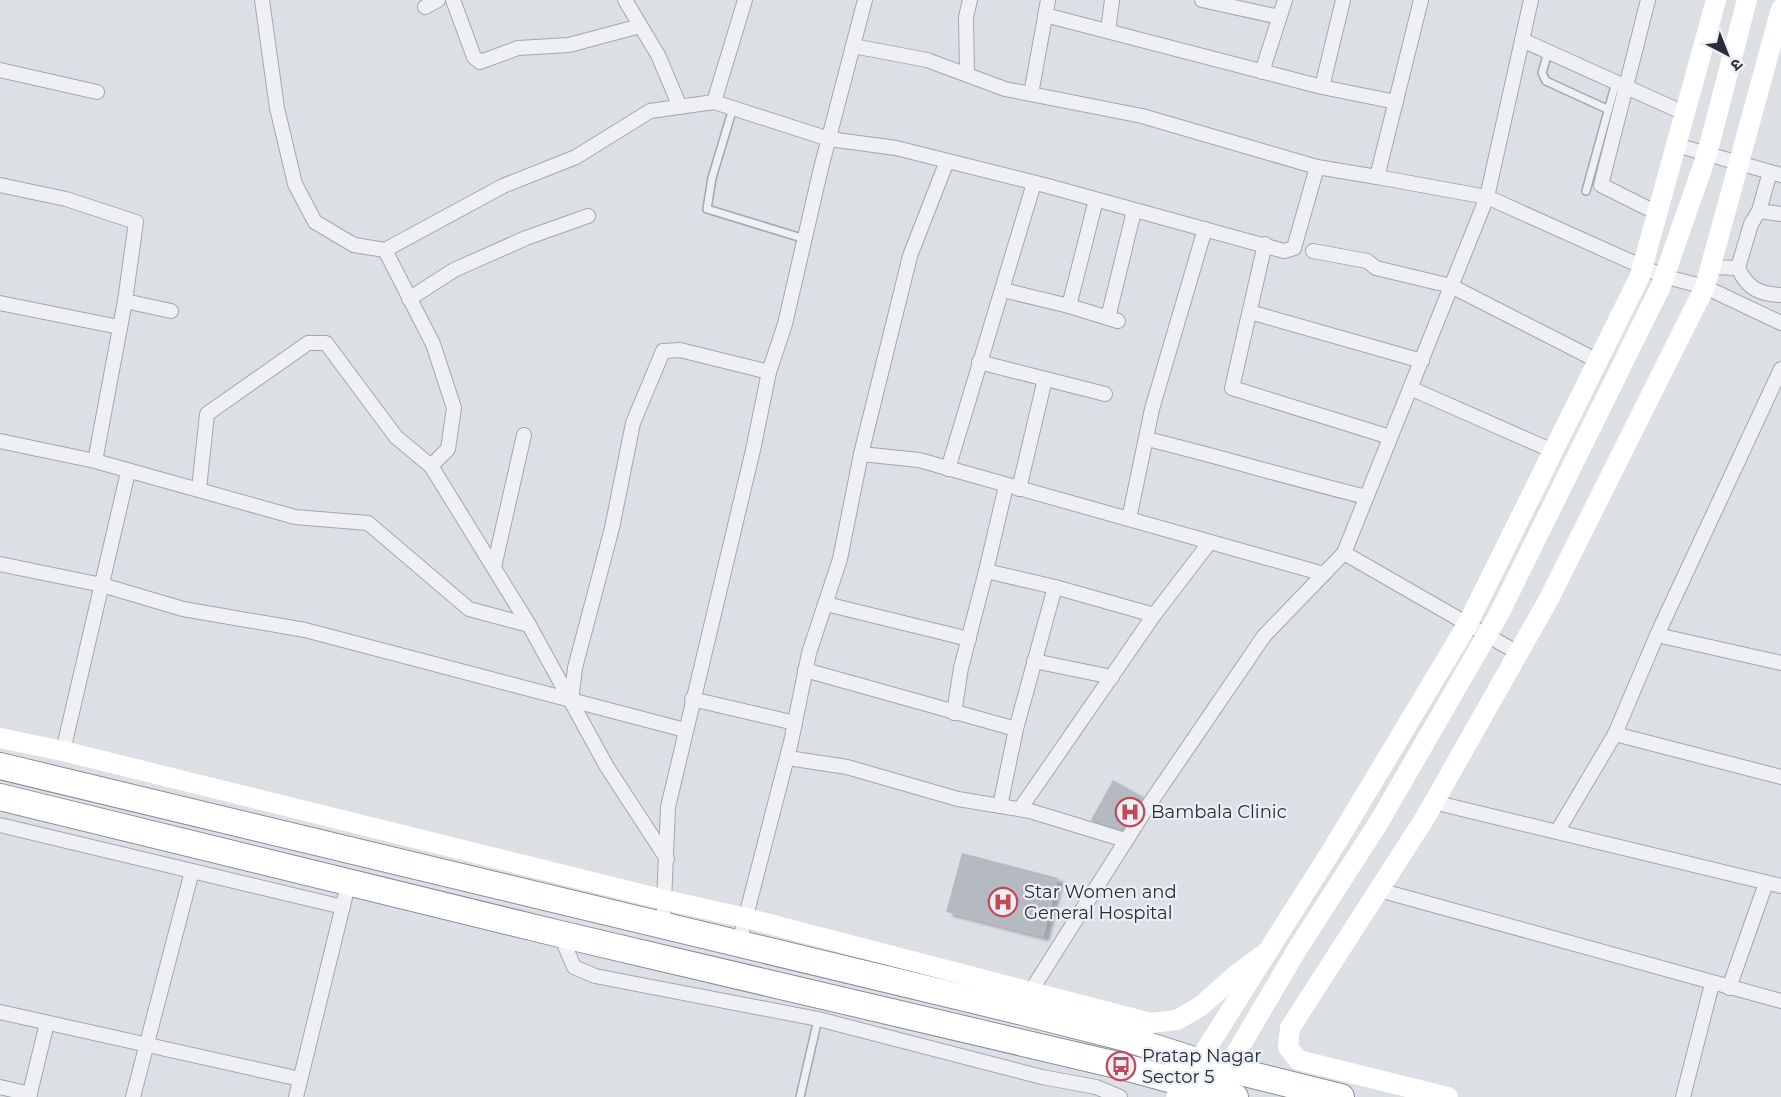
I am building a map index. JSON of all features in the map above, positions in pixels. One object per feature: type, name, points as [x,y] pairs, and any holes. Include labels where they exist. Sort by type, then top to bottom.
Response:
[{"type":"highway","points":[[0,766],[663,926],[1026,1001],[1125,1038],[1200,1062],[1341,1097]]},
{"type":"highway","points":[[0,797],[560,934],[1121,1066],[1180,1090],[1220,1095]]},
{"type":"street","points":[[262,0],[276,108],[295,184],[315,222],[354,245],[386,250],[503,186],[576,158],[650,111],[714,102],[829,139],[896,148],[1265,244],[1284,251],[1294,248],[1317,166]]},
{"type":"street","points":[[424,7],[438,0]]},
{"type":"street","points":[[453,0],[474,57],[480,62],[518,48],[569,45],[640,26]]},
{"type":"street","points":[[625,0],[658,55],[680,107]]},
{"type":"street","points":[[714,102],[745,0]]},
{"type":"street","points":[[663,926],[668,807],[692,699],[751,461],[769,372],[785,324],[865,0]]},
{"type":"street","points":[[967,74],[966,17],[970,0]]},
{"type":"street","points":[[1031,94],[1048,0]]},
{"type":"street","points":[[1108,31],[1112,0]]},
{"type":"street","points":[[1202,0],[1279,17]]},
{"type":"street","points":[[1262,72],[1285,0]]},
{"type":"street","points":[[1322,87],[1344,0]]},
{"type":"street","points":[[1377,177],[1421,0]]},
{"type":"street","points":[[1026,1001],[1125,840],[1264,636],[1344,553],[1486,197],[1531,0]]},
{"type":"street","points":[[1648,0],[1621,84],[1601,185],[1657,213]]},
{"type":"street","points":[[1180,1090],[1200,1062],[1467,625],[1598,361],[1642,267],[1716,0]]},
{"type":"street","points":[[1220,1095],[1228,1068],[1298,948],[1379,822],[1487,636],[1660,286],[1707,154],[1747,0]]},
{"type":"street","points":[[1448,1097],[1298,1060],[1288,1047],[1290,1028],[1433,802],[1550,597],[1705,287],[1781,9]]},
{"type":"street","points":[[1045,15],[1322,87],[1396,102]]},
{"type":"street","points":[[1522,40],[1684,113]]},
{"type":"street","points":[[853,46],[927,60],[1005,89],[1142,116],[1317,166],[1486,197],[1663,276],[1705,287],[1781,323]]},
{"type":"street","points":[[0,70],[97,92]]},
{"type":"street","points":[[1676,145],[1776,173],[1751,224],[1738,268],[1751,288],[1762,294],[1781,295]]},
{"type":"street","points":[[739,943],[788,758],[805,670],[840,559],[861,454],[910,256],[947,161]]},
{"type":"street","points":[[948,469],[1034,183]]},
{"type":"street","points":[[0,185],[66,199],[136,222],[126,300],[95,461]]},
{"type":"street","points":[[1069,306],[1096,200]]},
{"type":"street","points":[[1003,290],[1069,306],[1113,320],[1134,211]]},
{"type":"street","points":[[1759,211],[1781,214]]},
{"type":"street","points":[[409,299],[454,270],[526,238],[588,216]]},
{"type":"street","points":[[1129,519],[1152,409],[1205,229]]},
{"type":"street","points":[[1265,244],[1232,388],[1390,437]]},
{"type":"street","points":[[386,250],[433,344],[454,408],[448,449],[432,466]]},
{"type":"street","points":[[1313,251],[1367,261],[1376,268],[1451,286],[1598,361]]},
{"type":"street","points":[[1710,267],[1738,268]]},
{"type":"street","points":[[126,300],[171,311]]},
{"type":"street","points":[[0,303],[119,327]]},
{"type":"street","points":[[1250,312],[1422,361]]},
{"type":"street","points":[[199,489],[207,414],[308,343],[326,343],[396,437],[432,466],[529,625],[607,767],[667,859]]},
{"type":"street","points":[[571,702],[575,668],[612,528],[633,423],[663,351],[680,350],[769,372]]},
{"type":"street","points":[[979,362],[1105,394]]},
{"type":"street","points":[[1557,832],[1615,734],[1657,634],[1781,369]]},
{"type":"street","points":[[954,713],[961,668],[986,571],[1045,379]]},
{"type":"street","points":[[1410,388],[1553,452]]},
{"type":"street","points":[[494,567],[524,435]]},
{"type":"street","points":[[1147,439],[1218,456],[1284,477],[1366,498]]},
{"type":"street","points":[[0,441],[95,461],[296,517],[368,523],[469,609],[529,625]]},
{"type":"street","points":[[861,454],[919,460],[1324,574]]},
{"type":"street","points":[[63,751],[128,472]]},
{"type":"street","points":[[1020,809],[1154,615],[1210,542]]},
{"type":"street","points":[[1344,553],[1518,653]]},
{"type":"street","points":[[0,564],[102,585],[183,609],[305,630],[571,702],[685,730]]},
{"type":"street","points":[[986,571],[1055,587],[1154,615]]},
{"type":"street","points":[[1000,806],[1016,729],[1055,587]]},
{"type":"street","points":[[826,604],[969,639]]},
{"type":"street","points":[[1657,634],[1781,663]]},
{"type":"street","points":[[1034,661],[1112,677]]},
{"type":"street","points":[[805,670],[1016,729]]},
{"type":"street","points":[[692,699],[795,723]]},
{"type":"street","points":[[1615,734],[1781,777]]},
{"type":"street","points":[[0,738],[63,751],[746,918],[1026,1001],[1151,1023],[1177,1020],[1202,1006],[1237,974],[1268,951]]},
{"type":"street","points":[[788,758],[847,767],[958,799],[1020,809],[1125,840]]},
{"type":"street","points":[[1433,802],[1781,886]]},
{"type":"street","points":[[0,825],[343,907]]},
{"type":"street","points":[[133,1097],[192,871]]},
{"type":"street","points":[[297,1097],[349,881]]},
{"type":"street","points":[[1729,988],[1766,883]]},
{"type":"street","points":[[1379,890],[1712,984],[1781,1001]]},
{"type":"street","points":[[560,934],[574,967],[595,976],[818,1019],[1120,1097]]},
{"type":"street","points":[[1683,1097],[1712,984]]},
{"type":"street","points":[[0,1012],[300,1079]]},
{"type":"street","points":[[0,1087],[30,1096],[47,1023]]},
{"type":"lane","points":[[1548,52],[1542,73],[1546,81],[1607,109]]},
{"type":"lane","points":[[1586,191],[1607,109],[1621,84]]},
{"type":"lane","points":[[733,108],[712,178],[707,209],[805,239]]},
{"type":"lane","points":[[800,1097],[818,1019]]},
{"type":"building","points":[[1113,780],[1146,799],[1123,839],[1091,820]]},
{"type":"building","points":[[962,853],[1058,878],[1043,937],[946,912]]},
{"type":"place","name":"Bambala Clinic","points":[[1130,812]]},
{"type":"place","name":"Star Women and General Hospital","points":[[1003,902]]},
{"type":"place","name":"Pratap Nagar Sector 5","points":[[1121,1066]]}]
